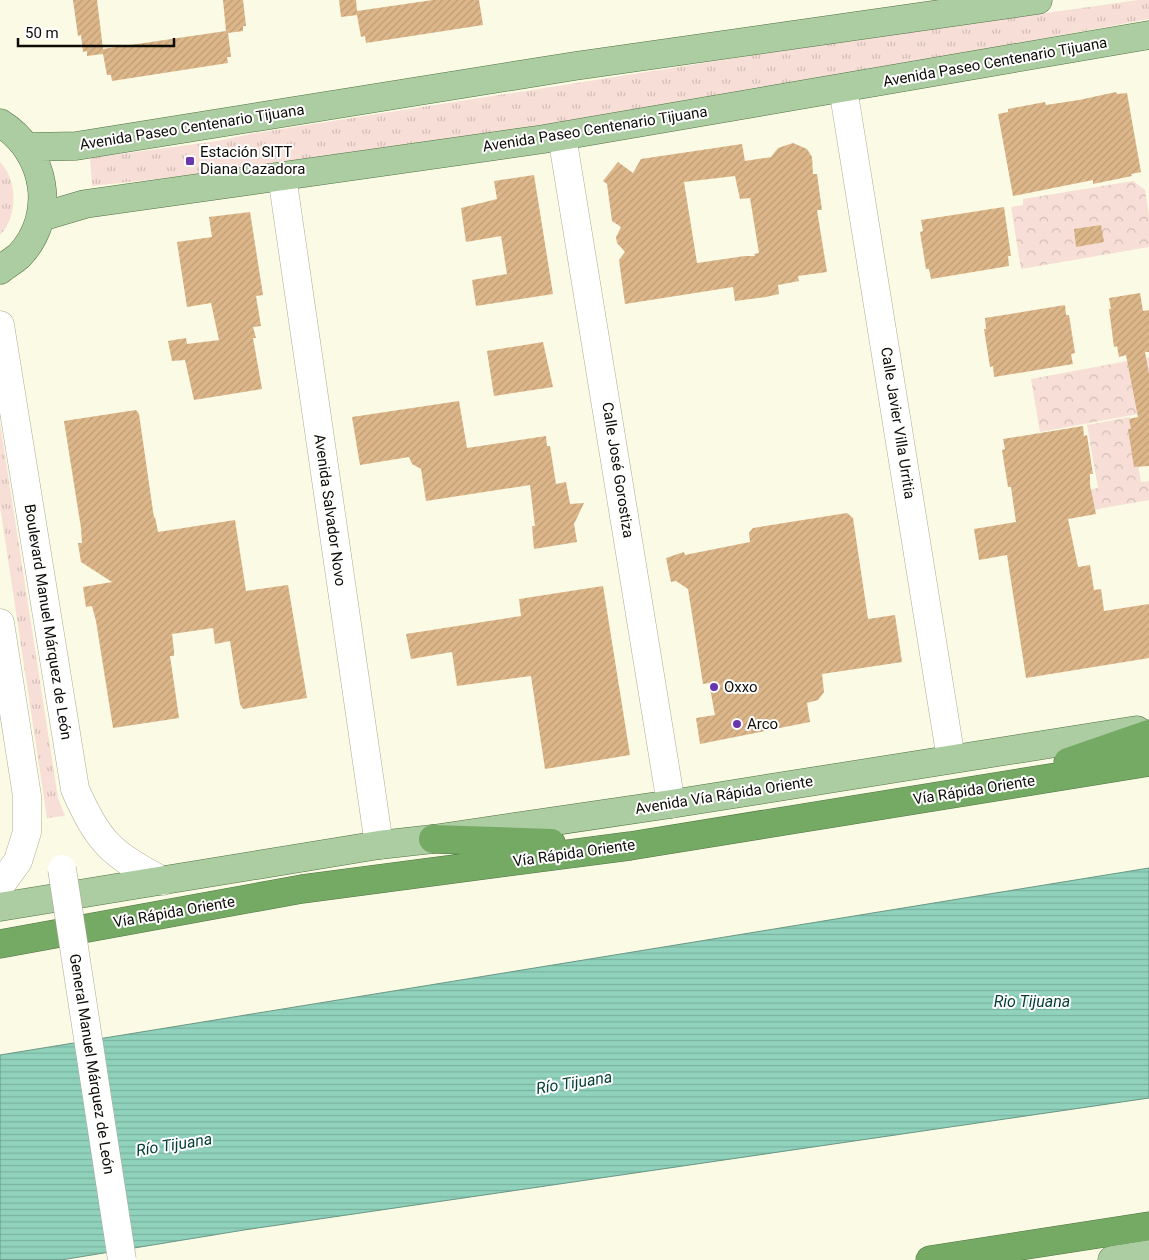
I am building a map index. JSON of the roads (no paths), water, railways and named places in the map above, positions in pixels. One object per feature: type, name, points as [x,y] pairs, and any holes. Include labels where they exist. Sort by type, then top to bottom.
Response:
[{"type":"highway","points":[[1001,785],[1149,734]]},
{"type":"highway","name":"Vía Rápida Oriente","points":[[0,944],[302,889],[630,846],[1149,762]]},
{"type":"highway","points":[[433,839],[630,846]]},
{"type":"highway","points":[[0,957],[428,873]]},
{"type":"highway","points":[[930,1260],[1149,1226]]},
{"type":"highway","points":[[1024,1246],[1149,1244]]},
{"type":"main road","name":"Avenida Paseo Centenario Tijuana","points":[[28,147],[76,146],[584,64],[1038,0]]},
{"type":"main road","name":"Avenida Paseo Centenario Tijuana","points":[[41,216],[86,204],[562,136],[1149,35]]},
{"type":"main road","points":[[0,123],[13,131],[28,147],[39,169],[43,192],[41,216],[32,238],[18,256],[0,270]]},
{"type":"main road","name":"Avenida Vía Rápida Oriente","points":[[299,860],[379,845],[433,839],[672,804],[1149,729]]},
{"type":"main road","name":"Vía Rápida Oriente","points":[[0,907],[299,860]]},
{"type":"main road","points":[[1112,1260],[1149,1254]]},
{"type":"street","name":"Calle Javier Villa Urritia","points":[[843,88],[951,759]]},
{"type":"street","name":"Calle José Gorostiza","points":[[562,136],[672,804]]},
{"type":"street","name":"Avenida Salvador Novo","points":[[282,176],[379,845]]},
{"type":"street","name":"Boulevard Manuel Márquez de León","points":[[0,325],[75,789],[89,820],[107,844],[128,863],[163,881]]},
{"type":"street","points":[[0,623],[27,796],[27,832],[18,861],[0,886]]},
{"type":"street","name":"General Manuel Márquez de León","points":[[62,869],[122,1260]]},
{"type":"water","name":"Rio Tijuana","points":[[1149,868],[1149,1098],[244,1230],[61,1260],[0,1260],[0,1055]]},
{"type":"place","name":"Estación SITT Diana Cazadora","points":[[190,161]]},
{"type":"place","name":"Oxxo","points":[[714,687]]},
{"type":"place","name":"Arco","points":[[737,724]]},
{"type":"water label","name":"Río Tijuana","points":[[574,1082]]},
{"type":"water label","name":"Río Tijuana","points":[[174,1144]]}]
